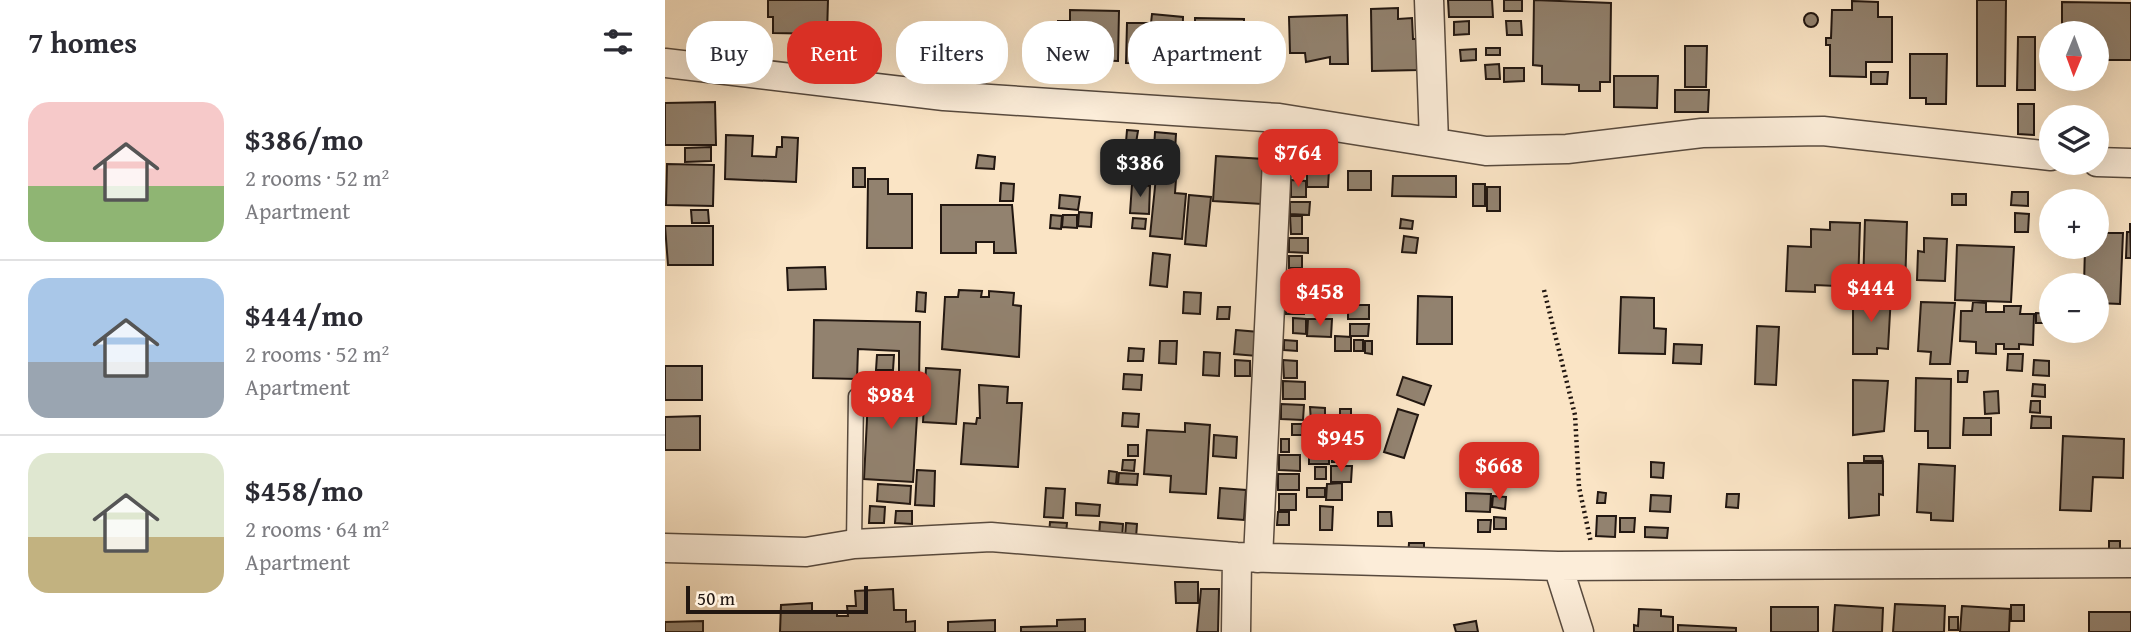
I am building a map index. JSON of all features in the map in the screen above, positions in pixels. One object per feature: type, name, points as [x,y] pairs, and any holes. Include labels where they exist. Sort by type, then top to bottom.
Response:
[{"type":"street","points":[[1429,0],[1434,142]]},
{"type":"street","points":[[665,63],[944,96],[1279,118],[1486,151],[1567,149],[1702,133],[1823,131],[2039,155]]},
{"type":"street","points":[[1236,632],[1248,558],[1279,118]]},
{"type":"street","points":[[2109,162],[2131,163]]},
{"type":"street","points":[[665,548],[806,552],[854,544],[991,537],[1248,558],[1558,566],[2131,563]]},
{"type":"street","points":[[1558,566],[1579,632]]},
{"type":"lane","points":[[854,544],[856,396]]},
{"type":"path","points":[[1544,290],[1575,415],[1579,487],[1596,564]]},
{"type":"building","points":[[768,0],[828,0],[827,21],[787,21],[787,33],[773,33],[773,17],[768,17]]},
{"type":"building","points":[[1448,0],[1492,0],[1493,17],[1449,17]]},
{"type":"building","points":[[1504,0],[1522,0],[1522,11],[1504,11]]},
{"type":"building","points":[[1534,0],[1611,3],[1610,82],[1600,82],[1600,91],[1579,91],[1579,85],[1542,84],[1542,66],[1533,65]]},
{"type":"building","points":[[1977,0],[2006,0],[2005,86],[1977,86]]},
{"type":"building","points":[[1852,1],[1878,2],[1878,17],[1892,17],[1892,62],[1866,62],[1866,77],[1830,76],[1830,45],[1826,45],[1826,38],[1831,38],[1832,10],[1852,10]]},
{"type":"building","points":[[2062,2],[2131,3],[2131,60],[2109,60],[2109,21],[2062,21]]},
{"type":"building","points":[[1398,8],[1398,19],[1412,18],[1413,39],[1418,39],[1419,70],[1372,71],[1371,9]]},
{"type":"building","points":[[1070,10],[1119,11],[1118,61],[1114,61],[1114,21],[1070,21]]},
{"type":"building","points":[[1811,13],[1816,15],[1816,25],[1811,27],[1806,25],[1804,20],[1806,15]]},
{"type":"building","points":[[1152,14],[1183,17],[1183,21],[1151,21]]},
{"type":"building","points":[[1347,15],[1348,64],[1330,64],[1330,57],[1306,62],[1305,53],[1290,53],[1289,17]]},
{"type":"building","points":[[1195,18],[1244,19],[1244,21],[1195,21]]},
{"type":"building","points":[[1469,21],[1469,34],[1454,35],[1454,22]]},
{"type":"building","points":[[1506,21],[1521,21],[1522,35],[1507,35]]},
{"type":"building","points":[[1128,23],[1128,63],[1126,63]]},
{"type":"building","points":[[2018,37],[2035,37],[2035,90],[2017,90]]},
{"type":"building","points":[[1685,46],[1707,46],[1706,87],[1685,87]]},
{"type":"building","points":[[1486,48],[1500,48],[1500,55],[1486,55]]},
{"type":"building","points":[[1476,49],[1476,60],[1461,61],[1460,50]]},
{"type":"building","points":[[1910,54],[1947,54],[1946,104],[1926,104],[1926,98],[1910,98]]},
{"type":"building","points":[[1499,64],[1500,79],[1486,79],[1485,65]]},
{"type":"building","points":[[1504,68],[1524,68],[1524,81],[1504,82]]},
{"type":"building","points":[[1871,72],[1888,72],[1887,84],[1871,84]]},
{"type":"building","points":[[1614,76],[1658,76],[1657,108],[1614,107]]},
{"type":"building","points":[[1675,90],[1709,90],[1708,112],[1675,112]]},
{"type":"building","points":[[715,102],[716,145],[665,145],[665,103]]},
{"type":"building","points":[[2018,104],[2034,104],[2034,135],[2018,134]]},
{"type":"building","points":[[1127,130],[1138,131],[1136,143],[1126,142]]},
{"type":"building","points":[[1155,132],[1176,134],[1175,151],[1154,149]]},
{"type":"building","points":[[726,135],[753,136],[752,156],[776,157],[777,147],[782,147],[782,137],[798,138],[796,182],[725,179]]},
{"type":"building","points":[[711,147],[711,161],[685,162],[685,148]]},
{"type":"building","points":[[1123,149],[1154,151],[1152,171],[1122,168]]},
{"type":"building","points":[[978,155],[995,157],[994,169],[976,168]]},
{"type":"building","points":[[1216,156],[1264,159],[1262,204],[1213,201]]},
{"type":"building","points":[[1293,162],[1305,162],[1305,171],[1293,171]]},
{"type":"building","points":[[667,164],[714,165],[713,206],[666,205]]},
{"type":"building","points":[[853,168],[865,168],[865,187],[853,187]]},
{"type":"building","points":[[1307,168],[1329,169],[1328,187],[1307,187]]},
{"type":"building","points":[[1348,171],[1371,171],[1371,190],[1348,190]]},
{"type":"building","points":[[1393,176],[1456,176],[1456,197],[1392,196]]},
{"type":"building","points":[[1156,177],[1176,179],[1175,193],[1186,194],[1182,239],[1150,236]]},
{"type":"building","points":[[868,179],[888,179],[888,194],[912,194],[912,248],[867,248]]},
{"type":"building","points":[[1291,180],[1306,181],[1306,197],[1291,197]]},
{"type":"building","points":[[1001,183],[1014,184],[1013,201],[1000,201]]},
{"type":"building","points":[[1132,184],[1150,186],[1149,214],[1130,213]]},
{"type":"building","points":[[1473,184],[1485,184],[1485,206],[1473,206]]},
{"type":"building","points":[[1487,187],[1500,187],[1500,211],[1487,211]]},
{"type":"building","points":[[2012,192],[2028,192],[2028,206],[2011,205]]},
{"type":"building","points":[[1952,194],[1966,194],[1966,205],[1952,205]]},
{"type":"building","points":[[1060,195],[1080,197],[1078,210],[1059,208]]},
{"type":"building","points":[[1189,195],[1211,197],[1206,246],[1185,244]]},
{"type":"building","points":[[1290,202],[1310,202],[1309,215],[1290,214]]},
{"type":"building","points":[[941,205],[1012,205],[1016,253],[994,253],[994,242],[976,242],[976,253],[941,253]]},
{"type":"building","points":[[691,210],[708,210],[709,223],[692,223]]},
{"type":"building","points":[[1079,212],[1092,213],[1091,227],[1078,226]]},
{"type":"building","points":[[2015,213],[2029,214],[2028,232],[2015,232]]},
{"type":"building","points":[[1051,215],[1062,216],[1061,229],[1050,228]]},
{"type":"building","points":[[1063,215],[1077,215],[1077,228],[1062,227]]},
{"type":"building","points":[[1290,216],[1302,216],[1302,234],[1291,234]]},
{"type":"building","points":[[1133,218],[1146,219],[1145,229],[1132,228]]},
{"type":"building","points":[[1401,219],[1413,221],[1412,229],[1400,228]]},
{"type":"building","points":[[1865,220],[1907,222],[1905,289],[1863,287]]},
{"type":"building","points":[[1830,222],[1860,223],[1858,287],[1815,285],[1815,292],[1786,291],[1788,246],[1811,247],[1811,229],[1830,230]]},
{"type":"building","points":[[2130,223],[2131,258],[2126,258],[2127,232],[2130,232]]},
{"type":"building","points":[[665,226],[713,226],[713,265],[668,265]]},
{"type":"building","points":[[2109,233],[2123,233],[2120,304],[2109,304],[2109,273],[2084,273],[2085,259],[2109,259]]},
{"type":"building","points":[[1404,236],[1418,238],[1416,253],[1402,252]]},
{"type":"building","points":[[1289,238],[1308,238],[1308,253],[1289,252]]},
{"type":"building","points":[[1924,238],[1947,239],[1945,281],[1917,280],[1918,251],[1924,252]]},
{"type":"building","points":[[1957,245],[2014,247],[2011,302],[1955,300]]},
{"type":"building","points":[[1153,253],[1170,255],[1167,287],[1150,285]]},
{"type":"building","points":[[1289,256],[1302,256],[1302,268],[1289,268]]},
{"type":"building","points":[[825,267],[826,289],[788,290],[787,268]]},
{"type":"building","points":[[1291,272],[1309,273],[1309,288],[1290,288]]},
{"type":"building","points":[[1287,289],[1302,290],[1301,302],[1287,302]]},
{"type":"building","points":[[959,290],[982,291],[981,297],[989,297],[989,291],[1014,293],[1013,305],[1021,306],[1019,357],[942,349],[945,297],[958,297]]},
{"type":"building","points":[[917,292],[926,293],[925,312],[916,311]]},
{"type":"building","points":[[1184,292],[1201,293],[1200,314],[1183,313]]},
{"type":"building","points":[[1891,295],[1888,349],[1877,348],[1877,354],[1853,354],[1853,296]]},
{"type":"building","points":[[1418,296],[1452,297],[1452,344],[1417,344]]},
{"type":"building","points":[[1621,297],[1654,298],[1654,328],[1666,329],[1665,354],[1619,353]]},
{"type":"building","points":[[1921,302],[1955,303],[1950,364],[1930,364],[1931,352],[1918,351]]},
{"type":"building","points":[[1973,302],[1986,303],[1986,312],[2004,312],[2004,306],[2021,306],[2020,314],[2034,314],[2033,345],[2019,344],[2019,349],[2004,349],[2004,344],[1996,344],[1996,354],[1976,353],[1976,342],[1960,341],[1961,311],[1972,311]]},
{"type":"building","points":[[1286,304],[1304,304],[1304,314],[1286,314]]},
{"type":"building","points":[[1348,305],[1369,305],[1369,319],[1348,319]]},
{"type":"building","points":[[1218,307],[1230,307],[1229,319],[1217,319]]},
{"type":"building","points":[[1293,318],[1306,319],[1306,334],[1293,333]]},
{"type":"building","points":[[1308,319],[1332,319],[1331,337],[1307,336]]},
{"type":"building","points":[[814,320],[920,322],[919,381],[899,380],[899,351],[858,349],[857,379],[813,378]]},
{"type":"building","points":[[1350,324],[1369,324],[1368,336],[1350,336]]},
{"type":"building","points":[[1757,326],[1779,327],[1776,385],[1755,384]]},
{"type":"building","points":[[1236,330],[1259,332],[1257,356],[1234,354]]},
{"type":"building","points":[[1335,336],[1351,337],[1351,351],[1335,351]]},
{"type":"building","points":[[1284,340],[1297,341],[1297,351],[1284,350]]},
{"type":"building","points":[[1354,340],[1363,340],[1363,351],[1354,351]]},
{"type":"building","points":[[1160,341],[1177,341],[1176,364],[1159,363]]},
{"type":"building","points":[[1365,341],[1372,341],[1372,354],[1365,353]]},
{"type":"building","points":[[1674,344],[1702,345],[1701,364],[1673,363]]},
{"type":"building","points":[[1129,348],[1144,349],[1143,361],[1128,361]]},
{"type":"building","points":[[1204,352],[1220,353],[1219,376],[1203,375]]},
{"type":"building","points":[[2008,354],[2023,354],[2022,371],[2007,370]]},
{"type":"building","points":[[877,355],[894,355],[893,370],[876,370]]},
{"type":"building","points":[[1235,360],[1250,361],[1250,376],[1235,376]]},
{"type":"building","points":[[1283,360],[1297,361],[1297,378],[1284,378]]},
{"type":"building","points":[[2034,360],[2049,361],[2049,376],[2033,375]]},
{"type":"building","points":[[665,366],[702,366],[702,400],[665,400]]},
{"type":"building","points":[[926,368],[960,370],[956,424],[923,422]]},
{"type":"building","points":[[1958,371],[1968,371],[1967,382],[1958,382]]},
{"type":"building","points":[[1124,374],[1142,375],[1141,390],[1123,389]]},
{"type":"building","points":[[1403,377],[1431,386],[1424,405],[1397,395]]},
{"type":"building","points":[[1916,378],[1951,379],[1950,448],[1928,448],[1928,431],[1915,431]]},
{"type":"building","points":[[869,379],[920,382],[919,399],[913,399],[911,415],[917,416],[913,482],[864,479]]},
{"type":"building","points":[[1853,380],[1888,381],[1884,431],[1853,435]]},
{"type":"building","points":[[1283,381],[1305,382],[1305,399],[1283,399]]},
{"type":"building","points":[[2033,384],[2045,385],[2045,397],[2032,396]]},
{"type":"building","points":[[979,385],[1008,387],[1007,403],[1022,403],[1018,467],[961,464],[964,423],[976,424],[977,418],[980,418]]},
{"type":"building","points":[[1998,391],[1999,413],[1985,414],[1984,392]]},
{"type":"building","points":[[2031,401],[2040,401],[2040,413],[2030,412]]},
{"type":"building","points":[[1281,404],[1304,405],[1303,420],[1281,419]]},
{"type":"building","points":[[1310,407],[1325,408],[1325,423],[1311,422]]},
{"type":"building","points":[[1340,409],[1351,409],[1351,422],[1340,422]]},
{"type":"building","points":[[1398,409],[1418,415],[1404,458],[1384,452]]},
{"type":"building","points":[[1123,413],[1139,414],[1138,427],[1122,426]]},
{"type":"building","points":[[700,416],[700,450],[665,450],[665,417]]},
{"type":"building","points":[[2032,416],[2051,417],[2051,428],[2031,428]]},
{"type":"building","points":[[1964,418],[1991,418],[1991,435],[1963,435]]},
{"type":"building","points":[[1185,423],[1210,425],[1206,494],[1170,492],[1171,476],[1144,474],[1147,430],[1185,432]]},
{"type":"building","points":[[1292,424],[1302,424],[1302,435],[1292,435]]},
{"type":"building","points":[[1311,428],[1331,428],[1330,444],[1311,443]]},
{"type":"building","points":[[1332,429],[1349,429],[1349,443],[1332,443]]},
{"type":"building","points":[[1214,435],[1237,437],[1236,458],[1213,456]]},
{"type":"building","points":[[2063,436],[2124,439],[2123,478],[2093,477],[2091,511],[2060,510]]},
{"type":"building","points":[[1281,439],[1289,439],[1289,452],[1281,452]]},
{"type":"building","points":[[1128,445],[1138,445],[1138,456],[1128,456]]},
{"type":"building","points":[[1332,446],[1346,446],[1346,462],[1332,462]]},
{"type":"building","points":[[1309,447],[1329,447],[1329,464],[1309,464]]},
{"type":"building","points":[[1279,455],[1300,455],[1300,471],[1279,470]]},
{"type":"building","points":[[1864,456],[1882,456],[1883,461],[1864,461]]},
{"type":"building","points":[[1123,460],[1135,460],[1134,471],[1122,470]]},
{"type":"building","points":[[1651,462],[1664,463],[1663,478],[1651,477]]},
{"type":"building","points":[[1848,463],[1883,463],[1883,495],[1879,494],[1879,515],[1849,518]]},
{"type":"building","points":[[1919,464],[1955,466],[1953,521],[1931,520],[1931,513],[1917,512]]},
{"type":"building","points":[[1331,466],[1352,466],[1351,482],[1331,482]]},
{"type":"building","points":[[1315,467],[1326,467],[1326,479],[1315,479]]},
{"type":"building","points":[[917,470],[935,471],[934,506],[915,505]]},
{"type":"building","points":[[1109,471],[1117,472],[1116,484],[1108,483]]},
{"type":"building","points":[[1119,473],[1138,474],[1137,485],[1118,484]]},
{"type":"building","points":[[1278,474],[1299,474],[1299,490],[1278,490]]},
{"type":"building","points":[[1342,483],[1342,500],[1326,500],[1327,484]]},
{"type":"building","points":[[878,484],[911,486],[910,504],[877,501]]},
{"type":"building","points":[[1046,488],[1065,489],[1063,518],[1044,517]]},
{"type":"building","points":[[1220,488],[1246,490],[1244,520],[1218,518]]},
{"type":"building","points":[[1307,488],[1325,488],[1325,497],[1307,497]]},
{"type":"building","points":[[1598,492],[1606,493],[1605,503],[1597,503]]},
{"type":"building","points":[[1466,493],[1491,494],[1490,512],[1466,511]]},
{"type":"building","points":[[1279,494],[1296,494],[1296,510],[1279,510]]},
{"type":"building","points":[[1727,494],[1739,494],[1738,508],[1726,507]]},
{"type":"building","points":[[1651,495],[1671,496],[1670,512],[1650,511]]},
{"type":"building","points":[[1493,496],[1506,497],[1505,509],[1492,507]]},
{"type":"building","points":[[1076,503],[1100,505],[1099,516],[1076,515]]},
{"type":"building","points":[[870,506],[885,507],[884,523],[869,523]]},
{"type":"building","points":[[1320,506],[1333,507],[1332,530],[1320,530]]},
{"type":"building","points":[[896,511],[912,511],[912,524],[895,523]]},
{"type":"building","points":[[1278,512],[1289,512],[1289,525],[1277,525]]},
{"type":"building","points":[[1378,512],[1391,512],[1392,526],[1378,526]]},
{"type":"building","points":[[1597,516],[1616,516],[1615,537],[1596,536]]},
{"type":"building","points":[[1494,517],[1506,518],[1506,529],[1494,529]]},
{"type":"building","points":[[1620,518],[1635,518],[1634,532],[1620,532]]},
{"type":"building","points":[[1478,520],[1491,520],[1490,532],[1478,532]]},
{"type":"building","points":[[1050,522],[1067,523],[1066,534],[1049,534]]},
{"type":"building","points":[[1100,522],[1123,524],[1122,539],[1099,537]]},
{"type":"building","points":[[1126,523],[1137,524],[1136,538],[1125,538]]},
{"type":"building","points":[[1645,527],[1668,528],[1667,538],[1645,537]]},
{"type":"building","points":[[2109,541],[2120,541],[2120,550],[2109,549]]},
{"type":"building","points":[[1409,543],[1424,543],[1424,558],[1408,557]]},
{"type":"building","points":[[1175,582],[1198,582],[1198,603],[1176,603]]},
{"type":"building","points":[[893,589],[894,610],[906,610],[906,622],[915,621],[915,632],[780,632],[781,605],[812,603],[812,612],[837,611],[837,616],[848,616],[847,606],[856,606],[855,591]]},
{"type":"building","points":[[1201,589],[1219,589],[1218,632],[1197,632]]},
{"type":"building","points":[[1895,604],[1945,606],[1944,632],[1893,632]]},
{"type":"building","points":[[1835,605],[1883,608],[1882,632],[1833,632]]},
{"type":"building","points":[[2011,605],[2024,605],[2024,621],[2011,621]]},
{"type":"building","points":[[1962,606],[2010,609],[2009,632],[1960,632]]},
{"type":"building","points":[[1771,607],[1818,607],[1818,632],[1771,632]]},
{"type":"building","points":[[1639,609],[1661,610],[1661,616],[1673,617],[1673,632],[1634,632],[1634,625],[1638,626]]},
{"type":"building","points":[[2089,612],[2131,612],[2131,632],[2089,632]]},
{"type":"building","points":[[1949,617],[1958,617],[1958,630],[1949,630]]},
{"type":"building","points":[[1085,619],[1085,632],[1021,632],[1021,627],[1057,626],[1057,620]]},
{"type":"building","points":[[995,620],[995,632],[948,632],[948,622]]},
{"type":"building","points":[[703,621],[703,632],[665,632],[665,622]]},
{"type":"building","points":[[1476,621],[1478,632],[1456,632],[1454,625]]},
{"type":"building","points":[[1678,625],[1736,628],[1736,632],[1678,632]]}]
